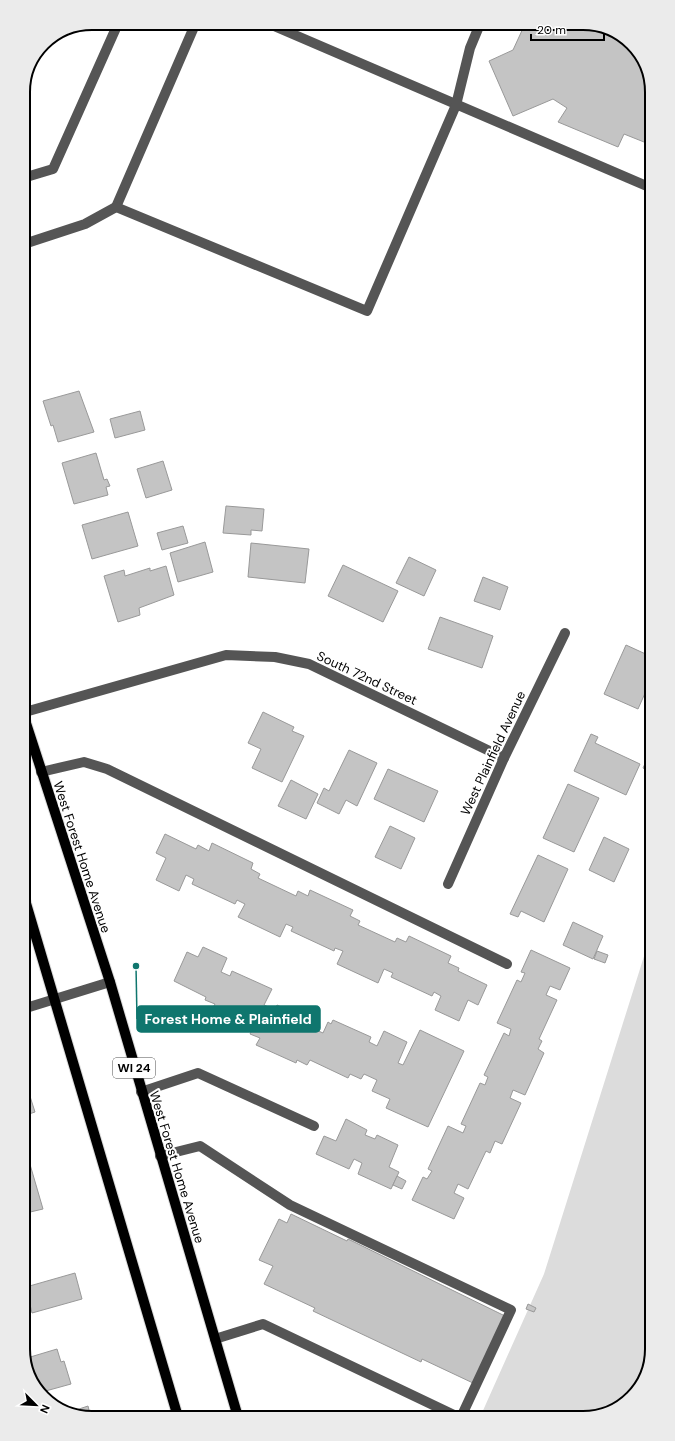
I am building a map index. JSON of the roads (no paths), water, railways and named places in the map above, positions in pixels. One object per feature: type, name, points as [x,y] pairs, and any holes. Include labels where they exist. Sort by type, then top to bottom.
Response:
[{"type":"main road","name":"West Forest Home Avenue","points":[[30,736],[110,982],[141,1092],[236,1411]]},
{"type":"main road","points":[[30,916],[176,1411]]},
{"type":"street","points":[[30,176],[53,169],[115,30]]},
{"type":"street","points":[[30,242],[85,224],[116,207],[193,30]]},
{"type":"street","points":[[283,30],[645,185]]},
{"type":"street","points":[[116,207],[368,311],[456,105],[470,48],[478,30]]},
{"type":"street","name":"West Plainfield Avenue","points":[[448,884],[504,758],[564,633]]},
{"type":"street","name":"South 72nd Street","points":[[30,711],[226,656],[275,657],[309,664],[504,758]]},
{"type":"street","points":[[41,772],[84,762],[107,769],[507,964]]},
{"type":"street","points":[[30,1007],[110,982]]},
{"type":"street","points":[[141,1092],[198,1073],[314,1126]]},
{"type":"street","points":[[160,1156],[200,1146],[290,1205],[511,1310],[464,1411]]},
{"type":"street","points":[[215,1339],[264,1324],[446,1411]]},
{"type":"place","name":"Forest Home & Plainfield","points":[[136,966]]}]
